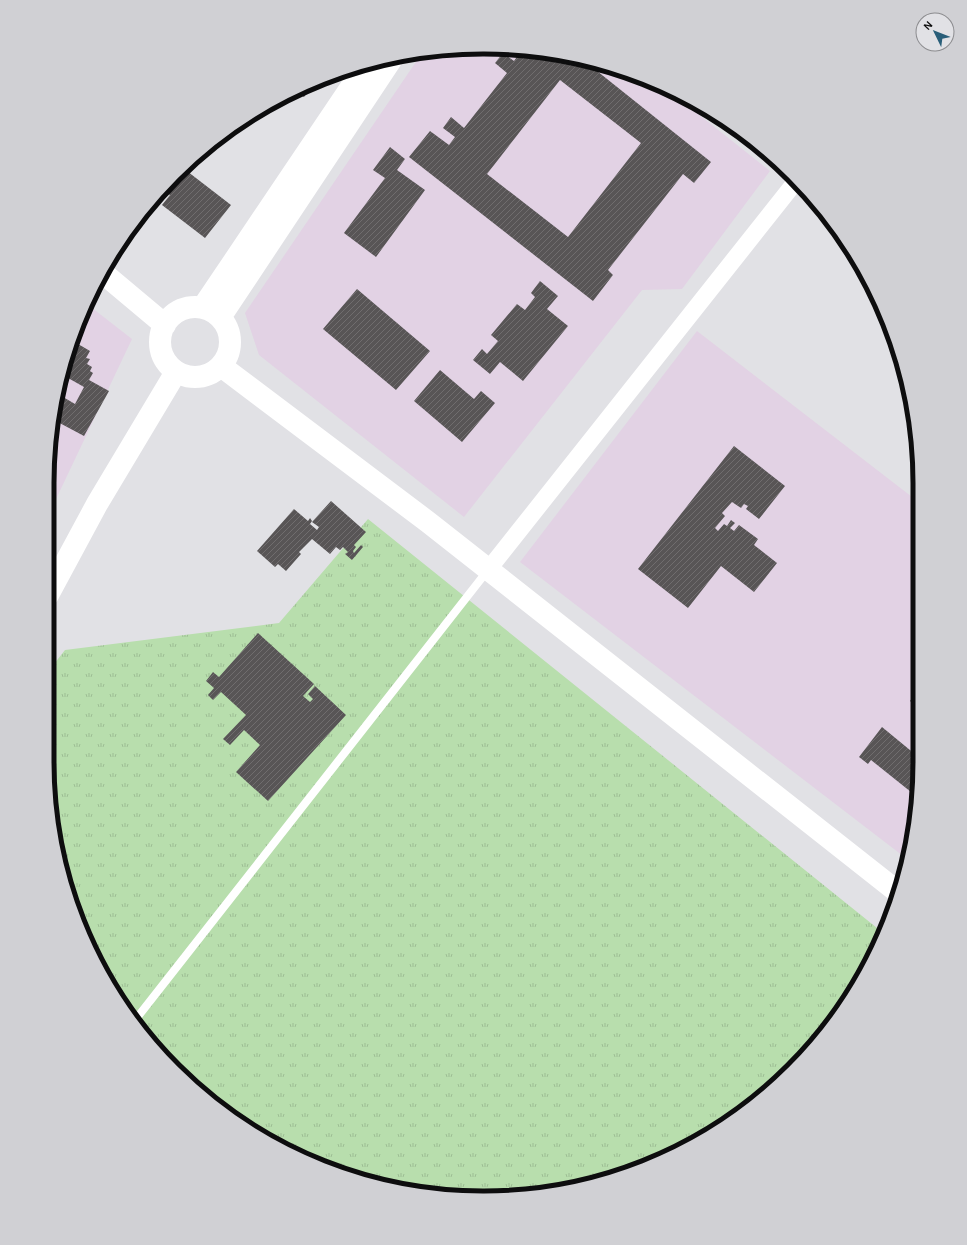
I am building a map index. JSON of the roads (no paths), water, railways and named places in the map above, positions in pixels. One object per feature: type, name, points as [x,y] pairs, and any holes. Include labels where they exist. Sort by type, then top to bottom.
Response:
[{"type":"main road","points":[[212,311],[386,66]]},
{"type":"main road","points":[[212,311],[362,72]]},
{"type":"main road","points":[[108,277],[165,325]]},
{"type":"main road","points":[[191,306],[212,311],[229,331],[231,343],[228,355],[222,366],[212,373],[200,377],[187,377],[176,372],[167,364],[161,353],[159,340],[165,325],[169,318],[179,310],[191,306]]},
{"type":"main road","points":[[222,366],[428,522],[893,889]]},
{"type":"main road","points":[[54,584],[97,504],[176,372]]},
{"type":"street","points":[[488,570],[792,186]]},
{"type":"lane","points":[[138,1016],[488,570]]}]
